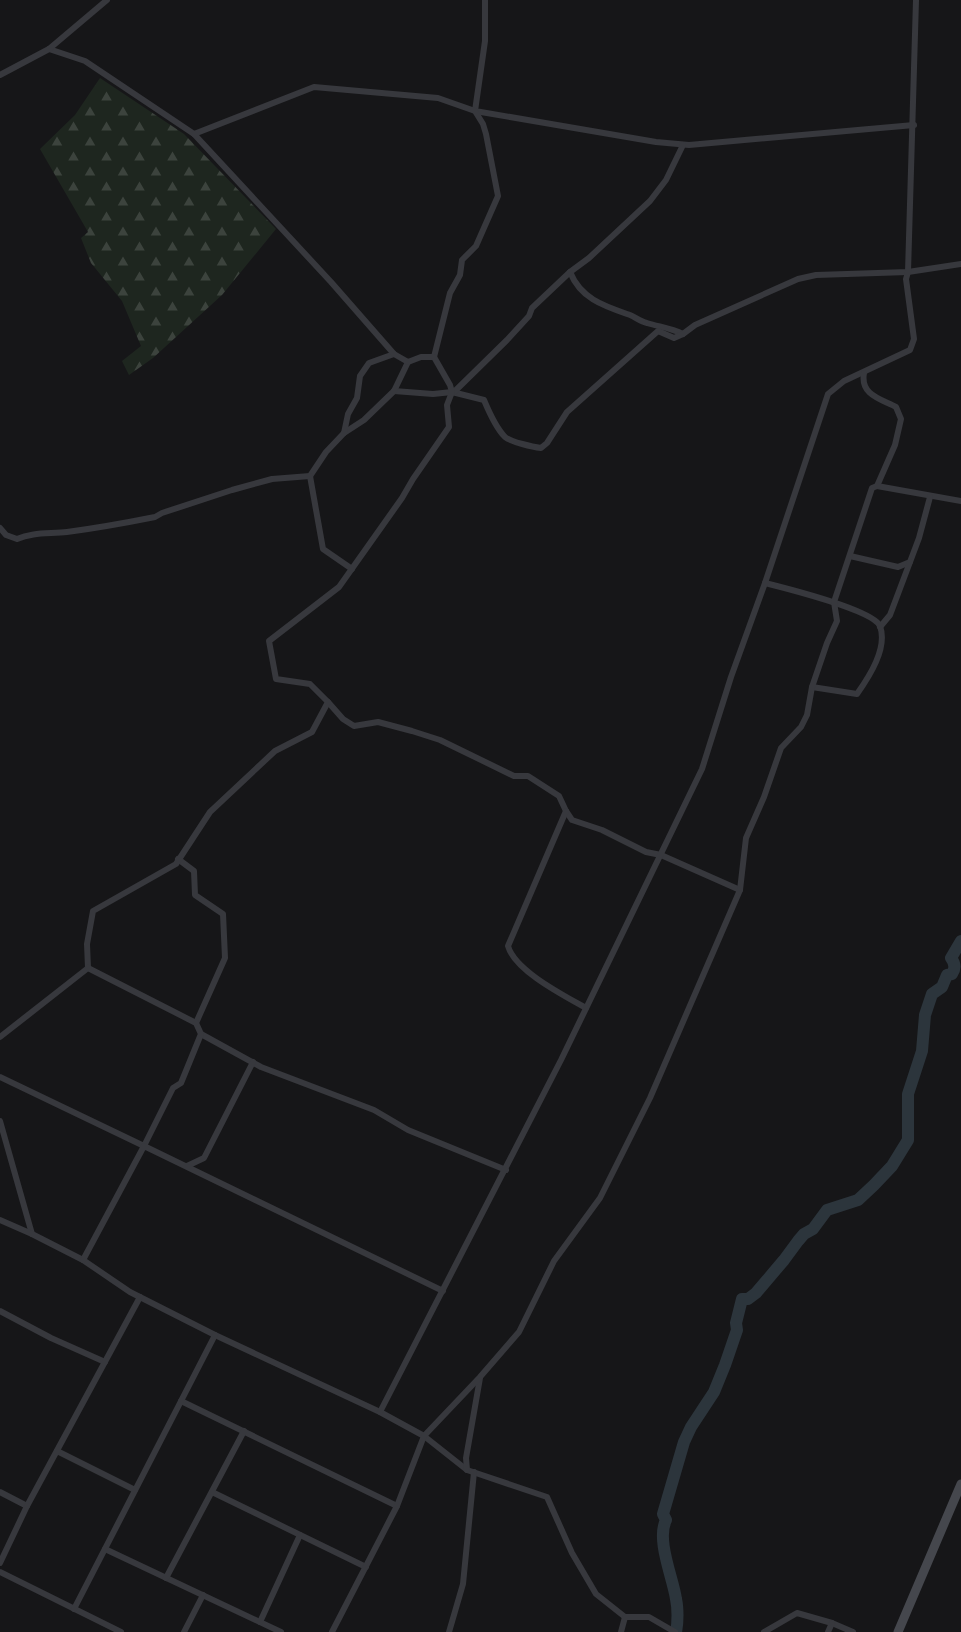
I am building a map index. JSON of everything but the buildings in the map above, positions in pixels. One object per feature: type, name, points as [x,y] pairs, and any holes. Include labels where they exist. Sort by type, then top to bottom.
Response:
[{"type":"street","points":[[0,75],[50,49],[107,0]]},
{"type":"street","points":[[452,392],[448,380],[439,369],[434,357],[450,293],[460,275],[462,260],[476,246],[498,196],[486,134],[475,111],[485,41],[485,0]]},
{"type":"street","points":[[380,1412],[506,1170],[702,769],[731,676],[765,583],[828,394],[844,381],[910,350],[914,339],[906,279],[914,125],[916,0]]},
{"type":"street","points":[[50,49],[85,60],[194,134],[331,282],[394,354],[408,362]]},
{"type":"street","points":[[194,134],[314,87],[438,98],[475,111],[683,145],[914,125]]},
{"type":"street","points":[[683,145],[666,180],[650,201],[532,308],[529,316],[507,340],[452,392],[447,405],[449,427],[352,569],[333,593],[269,641],[276,679],[310,684],[343,719],[354,726],[378,722],[412,731],[440,740],[513,776],[528,776],[559,796],[572,820],[602,830],[646,852],[661,855],[740,890]]},
{"type":"street","points":[[394,391],[433,394],[452,392],[484,400],[507,439],[542,448],[567,412],[658,331],[674,338],[695,325],[798,279],[816,275],[908,272],[961,264]]},
{"type":"street","points":[[570,272],[574,282],[592,301],[646,323],[658,324],[683,334]]},
{"type":"street","points":[[344,433],[348,414],[357,398],[360,376],[369,363],[394,354]]},
{"type":"street","points":[[352,569],[323,549],[310,476],[326,452],[344,433],[364,420],[394,391],[408,362],[421,357],[434,357]]},
{"type":"street","points":[[864,373],[866,388],[875,398],[896,407],[901,419],[895,445],[877,486]]},
{"type":"street","points":[[0,528],[6,535],[17,539],[27,534],[95,529],[154,517],[272,479],[310,476]]},
{"type":"street","points":[[332,1632],[397,1506],[424,1436],[519,1332],[554,1261],[600,1198],[650,1098],[740,890],[746,838],[764,797],[781,748],[801,727],[807,715],[812,687],[837,621],[834,602],[872,488],[877,486],[961,501]]},
{"type":"street","points":[[880,627],[890,615],[919,538],[930,497]]},
{"type":"street","points":[[850,556],[898,567],[910,562]]},
{"type":"street","points":[[765,583],[834,602],[876,620],[880,627],[881,640],[875,668],[857,694],[812,687]]},
{"type":"street","points":[[88,968],[87,944],[93,911],[176,864],[210,812],[275,751],[312,732],[328,702]]},
{"type":"street","points":[[566,811],[508,946],[514,958],[530,972],[551,988],[586,1008]]},
{"type":"street","points":[[178,859],[194,871],[195,895],[223,914],[225,958],[196,1023]]},
{"type":"street","points":[[88,968],[196,1023],[201,1034],[253,1062],[374,1110],[408,1130],[506,1170]]},
{"type":"street","points":[[0,1037],[88,968]]},
{"type":"street","points":[[83,1260],[173,1088],[181,1083],[201,1034]]},
{"type":"street","points":[[187,1166],[204,1158],[253,1062]]},
{"type":"street","points":[[0,1077],[443,1291]]},
{"type":"street","points":[[0,1121],[32,1234]]},
{"type":"street","points":[[0,1220],[83,1260],[140,1297],[215,1335],[380,1412],[424,1436],[470,1471],[547,1497],[572,1553],[596,1594],[625,1617],[649,1617],[675,1632]]},
{"type":"street","points":[[0,1563],[27,1506],[140,1297]]},
{"type":"street","points":[[0,1311],[51,1338],[105,1362]]},
{"type":"street","points":[[74,1609],[215,1335]]},
{"type":"street","points":[[449,1632],[464,1584],[470,1471],[466,1458],[480,1377]]},
{"type":"street","points":[[181,1401],[397,1506]]},
{"type":"street","points":[[166,1578],[244,1431]]},
{"type":"street","points":[[57,1451],[135,1490]]},
{"type":"street","points":[[898,1632],[961,1484]]},
{"type":"street","points":[[0,1492],[27,1506]]},
{"type":"street","points":[[212,1492],[366,1567]]},
{"type":"street","points":[[260,1622],[300,1535]]},
{"type":"street","points":[[105,1549],[281,1632]]},
{"type":"street","points":[[0,1572],[121,1632]]},
{"type":"street","points":[[184,1632],[203,1595]]},
{"type":"street","points":[[765,1632],[797,1613],[853,1632]]},
{"type":"street","points":[[621,1632],[625,1617]]},
{"type":"street","points":[[828,1632],[832,1623]]},
{"type":"green space","points":[[100,78],[184,134],[276,229],[222,295],[153,358],[129,375],[122,361],[141,346],[122,301],[91,263],[81,238],[88,232],[40,149],[75,115]]},
{"type":"waterway","points":[[676,1632],[677,1607],[664,1548],[663,1528],[666,1520],[663,1514],[684,1442],[714,1392],[725,1365],[737,1330],[736,1323],[742,1299],[748,1299],[756,1293],[798,1241],[813,1229],[827,1210],[858,1200],[874,1185],[892,1166],[908,1140],[908,1094],[922,1051],[925,1015],[932,994],[942,987],[947,975],[953,972],[954,966],[951,958],[961,941]]}]
